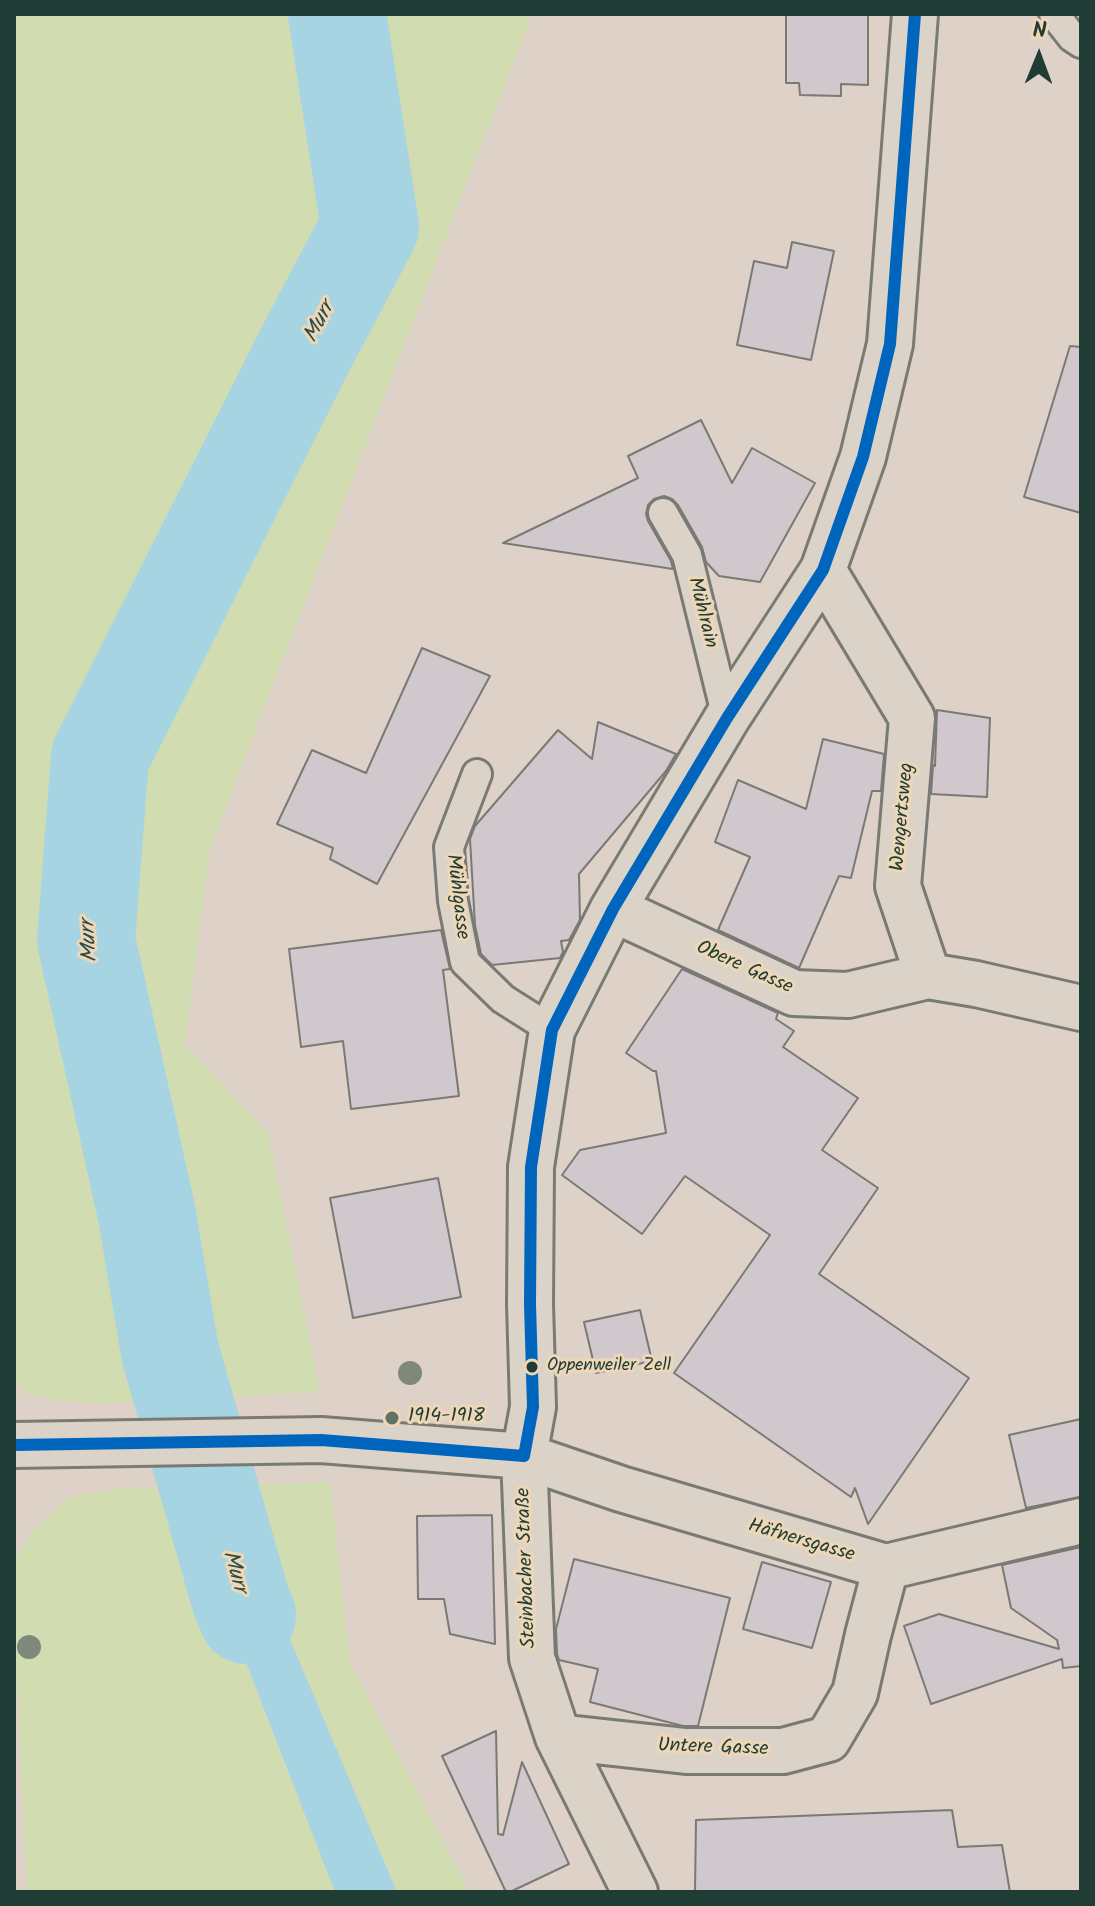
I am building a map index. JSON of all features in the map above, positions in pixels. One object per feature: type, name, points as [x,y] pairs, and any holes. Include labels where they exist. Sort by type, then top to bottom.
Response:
[{"type":"street","name":"Steinbacher Straße","points":[[635,1892],[558,1737],[532,1658],[524,1456],[533,1407],[531,1167],[552,1030],[613,909],[727,718],[823,570],[863,457],[890,344],[915,14]]},
{"type":"street","name":"Wengertsweg","points":[[823,570],[912,718],[898,886],[928,976]]},
{"type":"street","name":"Obere Gasse","points":[[613,909],[794,993],[848,995],[928,976]]},
{"type":"street","points":[[928,976],[1078,1003]]},
{"type":"street","name":"Häfnersgasse","points":[[14,1445],[321,1440],[524,1456],[621,1489],[886,1567],[1081,1521]]},
{"type":"street","name":"Untere Gasse","points":[[558,1737],[686,1751],[783,1751],[828,1739],[855,1693],[886,1567]]},
{"type":"lane","points":[[1054,14],[1072,37],[1081,43]]},
{"type":"lane","name":"Mühlrain","points":[[663,513],[687,555],[727,718]]},
{"type":"lane","name":"Mühlgasse","points":[[477,774],[449,847],[453,901],[465,962],[503,999],[552,1030]]},
{"type":"green space","points":[[14,14],[532,14],[210,848],[185,1045],[268,1133],[320,1392],[101,1403],[59,1401],[24,1393],[14,1381]]},
{"type":"green space","points":[[330,1482],[350,1663],[470,1892],[397,1892],[272,1597],[246,1485]]},
{"type":"green space","points":[[178,1487],[335,1892],[27,1892],[14,1622],[17,1558],[31,1533],[69,1497],[124,1488]]},
{"type":"water","points":[[246,1485],[272,1597],[397,1892],[335,1892],[178,1487]]},
{"type":"pier","points":[[245,1481],[250,1485],[174,1487],[177,1484]]},
{"type":"building","points":[[786,14],[868,14],[868,85],[841,84],[841,96],[800,95],[799,83],[786,83]]},
{"type":"building","points":[[792,242],[834,251],[811,360],[737,345],[754,261],[787,268]]},
{"type":"building","points":[[1070,346],[1081,347],[1081,513],[1024,497]]},
{"type":"building","points":[[701,420],[732,483],[752,448],[815,483],[760,582],[719,576],[706,562],[702,547],[678,505],[664,496],[648,505],[646,514],[673,569],[503,543],[638,478],[628,456]]},
{"type":"building","points":[[422,648],[490,676],[377,884],[330,859],[333,848],[277,824],[312,750],[366,773]]},
{"type":"building","points":[[937,710],[990,718],[987,797],[931,794]]},
{"type":"building","points":[[598,722],[676,754],[666,771],[579,874],[580,920],[569,940],[561,941],[563,952],[560,958],[492,965],[481,954],[475,925],[470,839],[475,826],[558,730],[592,759]]},
{"type":"building","points":[[823,739],[884,754],[881,791],[872,791],[851,878],[839,876],[799,968],[718,930],[750,857],[715,842],[738,780],[806,809]]},
{"type":"building","points":[[441,930],[450,969],[443,970],[459,1096],[351,1109],[343,1041],[301,1047],[289,949]]},
{"type":"building","points":[[682,969],[778,1013],[776,1019],[794,1031],[783,1047],[858,1098],[822,1150],[878,1188],[819,1274],[969,1378],[868,1524],[855,1488],[851,1497],[674,1373],[770,1235],[685,1176],[642,1234],[562,1175],[580,1150],[666,1133],[656,1071],[626,1053]]},
{"type":"building","points":[[438,1178],[461,1297],[353,1318],[330,1198]]},
{"type":"building","points":[[640,1310],[652,1361],[596,1373],[584,1322]]},
{"type":"building","points":[[1081,1419],[1081,1497],[1026,1508],[1009,1435]]},
{"type":"building","points":[[492,1515],[495,1644],[450,1634],[444,1599],[418,1599],[417,1516]]},
{"type":"building","points":[[1081,1547],[1081,1666],[1063,1668],[1062,1659],[931,1704],[904,1626],[939,1614],[1059,1649],[1057,1640],[1011,1608],[1002,1565]]},
{"type":"building","points":[[574,1559],[730,1598],[698,1726],[683,1726],[590,1702],[598,1669],[559,1660],[557,1654],[556,1629]]},
{"type":"building","points":[[762,1562],[831,1582],[812,1648],[743,1629]]},
{"type":"building","points":[[496,1731],[498,1834],[503,1835],[522,1762],[569,1864],[510,1892],[506,1892],[442,1756]]},
{"type":"building","points":[[952,1810],[958,1847],[1002,1845],[1010,1892],[695,1892],[696,1820]]},
{"type":"waterway","name":"Murr","points":[[247,1615],[170,1352],[147,1215],[86,940],[100,757],[370,227],[337,14]]},
{"type":"transit line","points":[[524,1456],[533,1407],[531,1167],[552,1030],[613,909],[727,718],[823,570],[863,457],[890,344],[915,14]]},
{"type":"transit line","points":[[14,1445],[321,1440],[524,1456]]},
{"type":"place","name":"Oppenweiler Zell","points":[[532,1367]]},
{"type":"place","name":"1914-1918","points":[[392,1418]]}]
